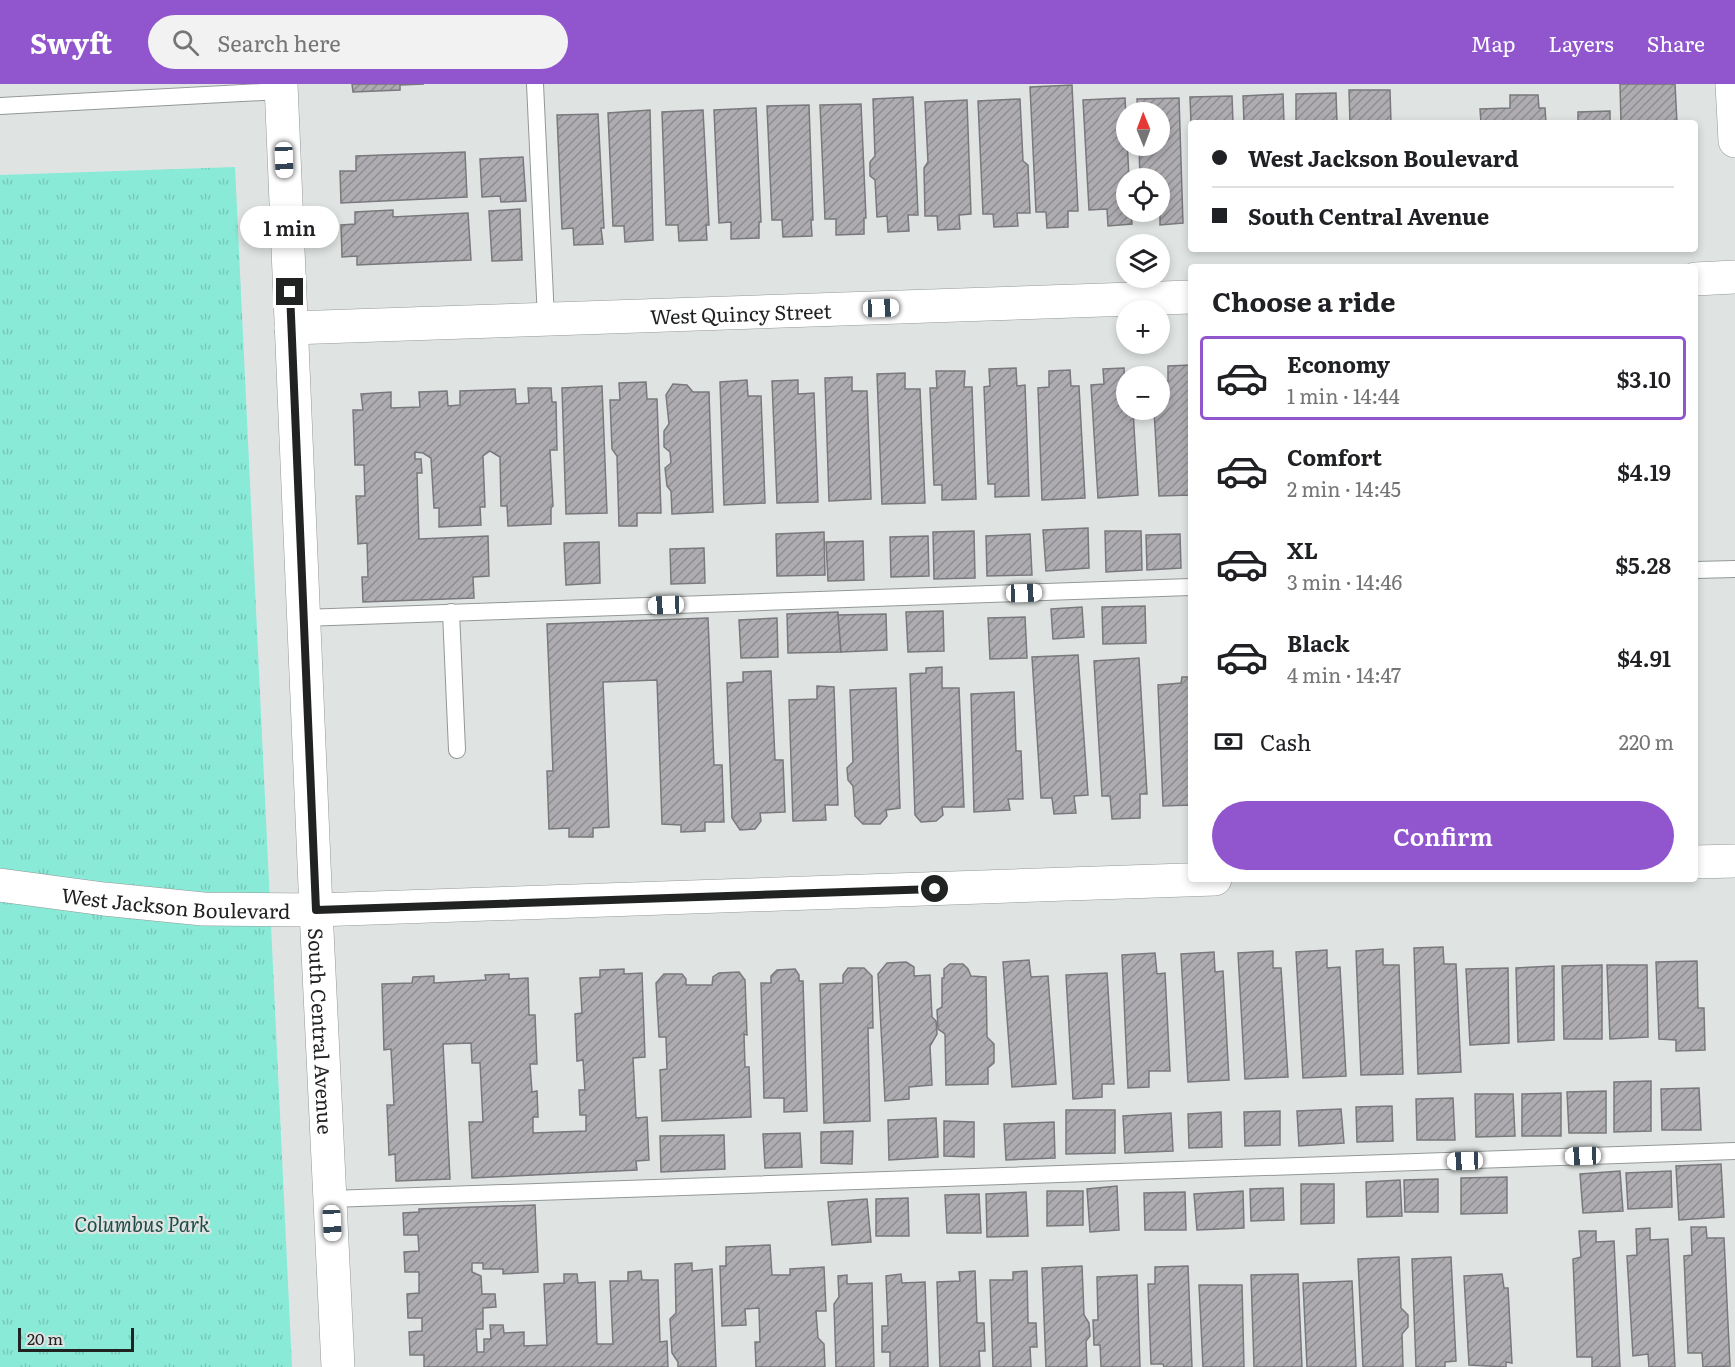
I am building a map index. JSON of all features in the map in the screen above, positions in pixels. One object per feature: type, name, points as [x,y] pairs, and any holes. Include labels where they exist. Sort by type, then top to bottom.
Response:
[{"type":"street","points":[[1732,84],[1735,141]]},
{"type":"street","name":"South Central Avenue","points":[[281,88],[338,1367]]},
{"type":"street","points":[[1698,279],[1735,278]]},
{"type":"street","name":"West Quincy Street","points":[[291,328],[1188,297]]},
{"type":"street","points":[[1698,862],[1735,861]]},
{"type":"street","name":"West Jackson Boulevard","points":[[0,885],[203,909],[316,910],[1188,880]]},
{"type":"lane","points":[[534,84],[546,319]]},
{"type":"lane","points":[[0,106],[281,88]]},
{"type":"lane","points":[[1698,570],[1735,569]]},
{"type":"lane","points":[[303,618],[1188,587]]},
{"type":"lane","points":[[451,612],[457,750]]},
{"type":"lane","points":[[330,1199],[1735,1151]]},
{"type":"green space","name":"Columbus Park","points":[[235,167],[292,1367],[0,1367],[0,175]]},
{"type":"building","points":[[352,84],[424,84],[400,85],[400,90],[353,92]]},
{"type":"building","points":[[1620,84],[1675,84],[1677,120],[1621,120]]},
{"type":"building","points":[[1072,85],[1078,211],[1068,211],[1068,227],[1047,228],[1046,212],[1036,212],[1030,87]]},
{"type":"building","points":[[1349,90],[1390,90],[1391,120],[1350,120]]},
{"type":"building","points":[[1336,93],[1337,120],[1296,120],[1296,94]]},
{"type":"building","points":[[1283,94],[1284,120],[1244,120],[1243,96]]},
{"type":"building","points":[[1510,95],[1538,95],[1539,108],[1545,108],[1546,120],[1481,120],[1480,109],[1510,108]]},
{"type":"building","points":[[1232,96],[1233,120],[1191,120],[1190,97]]},
{"type":"building","points":[[913,97],[918,215],[908,215],[909,231],[888,232],[887,216],[877,217],[875,180],[870,176],[870,162],[875,156],[873,99]]},
{"type":"building","points":[[1125,98],[1125,102],[1116,102],[1116,156],[1128,156],[1128,168],[1116,168],[1116,222],[1132,222],[1132,224],[1108,226],[1107,209],[1089,210],[1083,100]]},
{"type":"building","points":[[1179,98],[1183,223],[1160,225],[1160,222],[1170,222],[1170,168],[1140,168],[1139,156],[1170,156],[1170,102],[1137,102],[1137,99]]},
{"type":"building","points":[[1020,99],[1023,161],[1028,165],[1030,213],[1017,213],[1018,226],[994,227],[993,214],[983,214],[978,101]]},
{"type":"building","points":[[967,100],[971,214],[959,215],[960,229],[938,230],[937,216],[925,216],[924,168],[928,162],[925,102]]},
{"type":"building","points":[[861,104],[866,218],[864,218],[864,234],[836,235],[836,219],[825,219],[820,105]]},
{"type":"building","points":[[809,105],[812,236],[783,237],[782,220],[772,220],[767,106]]},
{"type":"building","points":[[756,108],[761,222],[759,222],[759,238],[731,239],[731,222],[719,223],[714,110]]},
{"type":"building","points":[[650,110],[653,240],[625,242],[624,226],[613,226],[608,113]]},
{"type":"building","points":[[703,110],[709,225],[706,225],[707,240],[679,241],[678,225],[666,225],[662,112]]},
{"type":"building","points":[[1610,111],[1610,120],[1578,120],[1578,112]]},
{"type":"building","points":[[598,114],[603,244],[574,245],[573,228],[562,229],[557,115]]},
{"type":"building","points":[[465,152],[467,197],[341,203],[340,171],[356,171],[356,156]]},
{"type":"building","points":[[523,157],[526,201],[501,202],[500,196],[482,197],[480,159]]},
{"type":"building","points":[[520,209],[522,260],[492,261],[489,211]]},
{"type":"building","points":[[393,210],[393,217],[468,213],[471,260],[357,265],[357,256],[342,257],[341,225],[355,224],[355,212]]},
{"type":"building","points":[[1188,365],[1188,495],[1159,496],[1155,420],[1170,420],[1170,366],[1168,366]]},
{"type":"building","points":[[1016,368],[1017,386],[1025,385],[1029,496],[995,497],[995,484],[988,484],[984,387],[990,386],[989,369]]},
{"type":"building","points":[[1116,368],[1116,420],[1134,420],[1138,495],[1098,498],[1091,385],[1104,384],[1103,369]]},
{"type":"building","points":[[1070,370],[1071,386],[1079,386],[1085,498],[1042,500],[1038,388],[1049,387],[1049,371]]},
{"type":"building","points":[[936,371],[965,371],[964,387],[972,387],[976,499],[942,500],[942,485],[934,485],[930,388],[937,388]]},
{"type":"building","points":[[905,373],[905,389],[920,389],[925,503],[882,504],[877,374]]},
{"type":"building","points":[[852,377],[852,391],[867,391],[871,499],[829,501],[825,378]]},
{"type":"building","points":[[747,380],[748,396],[761,396],[765,503],[724,505],[720,382]]},
{"type":"building","points":[[798,380],[798,394],[814,393],[818,502],[777,503],[772,381]]},
{"type":"building","points":[[646,382],[647,399],[657,399],[661,513],[637,513],[637,526],[619,526],[617,456],[612,449],[610,400],[620,400],[619,383]]},
{"type":"building","points":[[673,384],[687,385],[693,392],[709,392],[713,512],[672,514],[671,491],[667,486],[665,468],[671,463],[670,452],[664,447],[664,431],[669,424],[666,395]]},
{"type":"building","points":[[602,386],[607,513],[566,514],[562,388]]},
{"type":"building","points":[[528,388],[551,388],[552,402],[556,402],[557,450],[550,450],[553,506],[551,524],[508,526],[507,506],[501,506],[500,457],[490,451],[483,456],[485,507],[480,507],[481,525],[439,527],[439,508],[434,508],[431,458],[423,453],[415,452],[415,459],[421,459],[422,473],[417,473],[419,539],[488,536],[489,576],[473,577],[474,598],[363,602],[362,577],[368,577],[367,543],[358,544],[356,496],[365,496],[364,465],[355,465],[353,410],[363,410],[361,394],[391,392],[391,408],[420,407],[419,392],[447,391],[448,406],[460,405],[460,391],[515,389],[516,404],[529,403]]},
{"type":"building","points":[[1088,528],[1089,568],[1046,571],[1043,530]]},
{"type":"building","points":[[974,531],[975,578],[934,579],[933,532]]},
{"type":"building","points":[[1105,531],[1141,531],[1142,570],[1106,572]]},
{"type":"building","points":[[824,532],[825,575],[777,576],[776,534]]},
{"type":"building","points":[[1030,534],[1032,575],[987,576],[986,536]]},
{"type":"building","points":[[1180,534],[1181,568],[1147,570],[1146,535]]},
{"type":"building","points":[[928,536],[929,576],[891,577],[890,537]]},
{"type":"building","points":[[863,541],[864,580],[828,581],[826,542]]},
{"type":"building","points":[[599,542],[600,583],[566,585],[564,543]]},
{"type":"building","points":[[704,548],[705,583],[671,584],[670,549]]},
{"type":"building","points":[[1145,606],[1146,643],[1103,644],[1102,607]]},
{"type":"building","points":[[1082,607],[1084,637],[1053,639],[1051,609]]},
{"type":"building","points":[[943,611],[944,651],[908,652],[906,612]]},
{"type":"building","points":[[838,612],[841,652],[788,653],[787,614]]},
{"type":"building","points":[[886,614],[887,650],[841,652],[838,615]]},
{"type":"building","points":[[1025,617],[1027,658],[990,659],[988,618]]},
{"type":"building","points":[[708,618],[714,765],[722,765],[724,822],[705,822],[705,831],[681,832],[681,825],[662,824],[657,680],[603,682],[609,827],[593,828],[593,837],[569,837],[569,828],[549,829],[547,771],[553,771],[547,624]]},
{"type":"building","points":[[777,618],[778,657],[741,658],[739,620]]},
{"type":"building","points":[[1078,655],[1088,795],[1074,796],[1076,813],[1054,814],[1052,798],[1041,798],[1032,657]]},
{"type":"building","points":[[1139,658],[1147,794],[1140,794],[1140,818],[1112,819],[1110,796],[1102,796],[1094,661]]},
{"type":"building","points":[[942,667],[942,688],[959,688],[964,807],[942,807],[943,815],[936,821],[921,822],[915,815],[910,674],[926,673],[926,668]]},
{"type":"building","points":[[771,671],[775,760],[783,760],[785,812],[760,813],[761,821],[755,829],[740,830],[732,818],[727,683],[743,682],[743,672]]},
{"type":"building","points":[[1182,677],[1188,677],[1188,805],[1163,806],[1158,685],[1181,683]]},
{"type":"building","points":[[817,686],[834,687],[838,805],[825,805],[826,820],[793,821],[789,700],[817,699]]},
{"type":"building","points":[[896,688],[900,808],[886,810],[887,816],[880,824],[863,824],[855,816],[853,786],[848,780],[847,768],[853,762],[850,690]]},
{"type":"building","points":[[1014,692],[1016,751],[1021,751],[1023,799],[1008,799],[1010,810],[974,812],[971,694]]},
{"type":"building","points":[[1443,947],[1444,964],[1456,964],[1461,1072],[1418,1074],[1414,948]]},
{"type":"building","points":[[1383,949],[1383,965],[1399,965],[1403,1074],[1361,1075],[1356,951]]},
{"type":"building","points":[[1327,950],[1327,968],[1340,967],[1346,1076],[1303,1078],[1296,952]]},
{"type":"building","points":[[1273,951],[1273,968],[1281,968],[1288,1077],[1245,1079],[1238,953]]},
{"type":"building","points":[[1214,952],[1215,972],[1223,971],[1229,1080],[1188,1082],[1181,954]]},
{"type":"building","points":[[1155,953],[1157,974],[1165,973],[1170,1071],[1149,1071],[1149,1087],[1128,1088],[1122,955]]},
{"type":"building","points":[[1029,960],[1031,977],[1048,976],[1056,1084],[1012,1087],[1003,962]]},
{"type":"building","points":[[1697,961],[1698,1008],[1704,1008],[1705,1050],[1676,1051],[1676,1040],[1659,1039],[1656,962]]},
{"type":"building","points":[[906,962],[914,967],[914,976],[930,975],[932,1017],[936,1021],[937,1034],[930,1046],[932,1085],[909,1087],[909,1099],[885,1101],[878,974],[887,963]]},
{"type":"building","points":[[950,964],[963,964],[971,976],[986,977],[987,1037],[994,1044],[994,1063],[988,1068],[988,1084],[946,1085],[945,1034],[938,1029],[937,1010],[942,1007],[944,969]]},
{"type":"building","points":[[1602,965],[1602,1039],[1564,1039],[1562,966]]},
{"type":"building","points":[[1607,965],[1647,965],[1648,1037],[1610,1039]]},
{"type":"building","points":[[1554,966],[1554,1040],[1518,1042],[1516,968]]},
{"type":"building","points":[[848,968],[864,968],[872,976],[873,1028],[868,1028],[870,1121],[824,1123],[820,984],[843,983],[843,975]]},
{"type":"building","points":[[1508,968],[1509,1043],[1470,1045],[1466,969]]},
{"type":"building","points":[[624,969],[624,974],[642,973],[645,1057],[633,1058],[636,1118],[647,1117],[649,1160],[636,1161],[637,1170],[472,1178],[469,1122],[483,1122],[480,1063],[472,1063],[471,1043],[443,1044],[450,1179],[396,1181],[395,1154],[389,1155],[387,1105],[394,1105],[391,1049],[384,1050],[382,984],[412,983],[413,977],[434,976],[434,983],[486,980],[485,975],[509,974],[509,979],[528,978],[529,1015],[535,1015],[537,1064],[530,1064],[532,1092],[537,1091],[538,1117],[533,1117],[533,1133],[586,1131],[586,1115],[580,1115],[579,1090],[585,1090],[583,1060],[577,1061],[575,1014],[582,1013],[580,978],[600,977],[600,970]]},
{"type":"building","points":[[795,969],[799,975],[799,981],[803,981],[807,1111],[784,1112],[784,1098],[764,1098],[761,983],[771,983],[771,976],[777,970]]},
{"type":"building","points":[[739,972],[745,980],[747,1035],[744,1034],[745,1067],[749,1067],[751,1117],[662,1121],[660,1070],[667,1069],[666,1037],[659,1037],[656,983],[664,974],[682,974],[686,979],[686,985],[712,985],[713,977],[719,973]]},
{"type":"building","points":[[1107,973],[1114,1084],[1102,1084],[1102,1097],[1073,1099],[1066,975]]},
{"type":"building","points":[[1651,1081],[1651,1131],[1614,1132],[1614,1082]]},
{"type":"building","points":[[1699,1088],[1701,1130],[1662,1130],[1661,1089]]},
{"type":"building","points":[[1606,1091],[1606,1133],[1569,1133],[1567,1092]]},
{"type":"building","points":[[1561,1093],[1561,1136],[1522,1136],[1522,1094]]},
{"type":"building","points":[[1475,1094],[1513,1094],[1515,1136],[1476,1137]]},
{"type":"building","points":[[1453,1098],[1455,1140],[1417,1140],[1416,1099]]},
{"type":"building","points":[[1392,1106],[1393,1141],[1357,1142],[1356,1107]]},
{"type":"building","points":[[1341,1109],[1344,1143],[1299,1146],[1297,1111]]},
{"type":"building","points":[[1066,1110],[1115,1110],[1115,1153],[1066,1154]]},
{"type":"building","points":[[1280,1111],[1280,1145],[1245,1146],[1244,1112]]},
{"type":"building","points":[[1221,1112],[1222,1147],[1189,1148],[1188,1114]]},
{"type":"building","points":[[1171,1113],[1173,1151],[1125,1153],[1123,1116]]},
{"type":"building","points":[[936,1118],[938,1157],[889,1160],[888,1120]]},
{"type":"building","points":[[944,1121],[974,1122],[974,1157],[944,1156]]},
{"type":"building","points":[[1054,1122],[1055,1158],[1006,1160],[1004,1124]]},
{"type":"building","points":[[853,1131],[852,1164],[821,1163],[821,1132]]},
{"type":"building","points":[[800,1133],[802,1167],[765,1168],[763,1134]]},
{"type":"building","points":[[724,1135],[725,1169],[661,1172],[660,1136]]},
{"type":"building","points":[[1721,1164],[1724,1217],[1679,1220],[1676,1166]]},
{"type":"building","points":[[1620,1171],[1623,1211],[1583,1213],[1580,1174]]},
{"type":"building","points":[[1671,1171],[1672,1207],[1628,1209],[1626,1173]]},
{"type":"building","points":[[1507,1177],[1507,1213],[1461,1214],[1461,1178]]},
{"type":"building","points":[[1438,1179],[1438,1212],[1405,1212],[1404,1180]]},
{"type":"building","points":[[1400,1180],[1402,1216],[1367,1217],[1366,1182]]},
{"type":"building","points":[[1301,1184],[1334,1184],[1334,1223],[1301,1224]]},
{"type":"building","points":[[1117,1186],[1119,1230],[1090,1232],[1087,1189]]},
{"type":"building","points":[[1283,1188],[1284,1220],[1251,1221],[1250,1189]]},
{"type":"building","points":[[1047,1191],[1083,1191],[1083,1225],[1047,1226]]},
{"type":"building","points":[[1243,1191],[1244,1228],[1197,1230],[1194,1194]]},
{"type":"building","points":[[1026,1192],[1028,1236],[987,1237],[986,1194]]},
{"type":"building","points":[[1185,1192],[1186,1230],[1145,1230],[1144,1193]]},
{"type":"building","points":[[979,1194],[981,1233],[947,1233],[945,1195]]},
{"type":"building","points":[[908,1198],[909,1236],[876,1236],[876,1199]]},
{"type":"building","points":[[867,1199],[871,1242],[832,1245],[828,1202]]},
{"type":"building","points":[[535,1205],[538,1272],[503,1274],[503,1269],[483,1269],[483,1263],[472,1263],[472,1272],[481,1276],[482,1294],[495,1294],[496,1307],[483,1308],[483,1329],[476,1329],[477,1352],[484,1352],[484,1339],[491,1339],[490,1325],[503,1325],[504,1333],[524,1332],[524,1346],[547,1345],[544,1284],[564,1283],[564,1274],[577,1274],[578,1283],[595,1282],[597,1344],[613,1344],[610,1281],[628,1281],[628,1272],[641,1271],[642,1280],[658,1280],[660,1342],[667,1341],[668,1367],[424,1367],[424,1355],[410,1355],[409,1332],[422,1331],[422,1318],[408,1318],[407,1294],[419,1293],[419,1272],[405,1272],[404,1252],[419,1251],[418,1235],[404,1235],[403,1213],[419,1212],[419,1209]]},
{"type":"building","points":[[1691,1227],[1706,1227],[1707,1238],[1724,1238],[1730,1366],[1703,1367],[1702,1353],[1688,1353],[1684,1256],[1692,1255]]},
{"type":"building","points":[[1650,1228],[1650,1240],[1668,1239],[1675,1367],[1649,1367],[1648,1354],[1633,1356],[1627,1256],[1637,1255],[1636,1229]]},
{"type":"building","points":[[1579,1231],[1596,1231],[1596,1242],[1614,1241],[1620,1367],[1592,1367],[1592,1357],[1577,1357],[1573,1259],[1581,1257]]},
{"type":"building","points":[[770,1245],[772,1275],[790,1275],[790,1269],[824,1267],[826,1311],[816,1311],[818,1338],[824,1344],[825,1367],[756,1367],[755,1342],[760,1342],[759,1308],[745,1309],[746,1325],[722,1326],[720,1266],[726,1266],[726,1247]]},
{"type":"building","points":[[1399,1257],[1401,1308],[1408,1315],[1408,1327],[1402,1334],[1403,1367],[1363,1367],[1358,1259]]},
{"type":"building","points":[[1451,1257],[1456,1361],[1445,1362],[1445,1367],[1416,1367],[1412,1259]]},
{"type":"building","points":[[692,1263],[692,1271],[712,1269],[716,1367],[678,1367],[678,1362],[672,1353],[670,1319],[676,1313],[675,1264]]},
{"type":"building","points":[[1082,1266],[1084,1315],[1089,1323],[1090,1336],[1086,1341],[1087,1367],[1046,1367],[1042,1268]]},
{"type":"building","points":[[1188,1266],[1192,1367],[1164,1367],[1163,1364],[1151,1364],[1148,1284],[1155,1284],[1155,1267]]},
{"type":"building","points":[[975,1271],[977,1323],[984,1323],[985,1351],[979,1351],[980,1367],[940,1367],[937,1282],[960,1281],[959,1272]]},
{"type":"building","points":[[1027,1271],[1028,1323],[1036,1323],[1037,1347],[1030,1347],[1031,1367],[993,1367],[990,1280],[1013,1280],[1013,1272]]},
{"type":"building","points":[[901,1274],[902,1283],[925,1282],[928,1367],[890,1367],[890,1352],[882,1352],[882,1326],[888,1326],[886,1276]]},
{"type":"building","points":[[1298,1274],[1302,1367],[1254,1367],[1251,1275]]},
{"type":"building","points":[[1502,1274],[1504,1288],[1508,1288],[1512,1363],[1506,1362],[1506,1367],[1469,1365],[1464,1276]]},
{"type":"building","points":[[847,1275],[847,1284],[872,1283],[874,1367],[836,1367],[834,1304],[839,1297],[838,1276]]},
{"type":"building","points":[[1137,1275],[1140,1367],[1101,1367],[1100,1345],[1094,1345],[1093,1320],[1098,1320],[1097,1277]]},
{"type":"building","points":[[1352,1281],[1356,1367],[1307,1367],[1303,1283]]},
{"type":"building","points":[[1199,1285],[1242,1285],[1244,1367],[1203,1367]]},
{"type":"route","points":[[290,292],[316,910],[935,889]]}]
